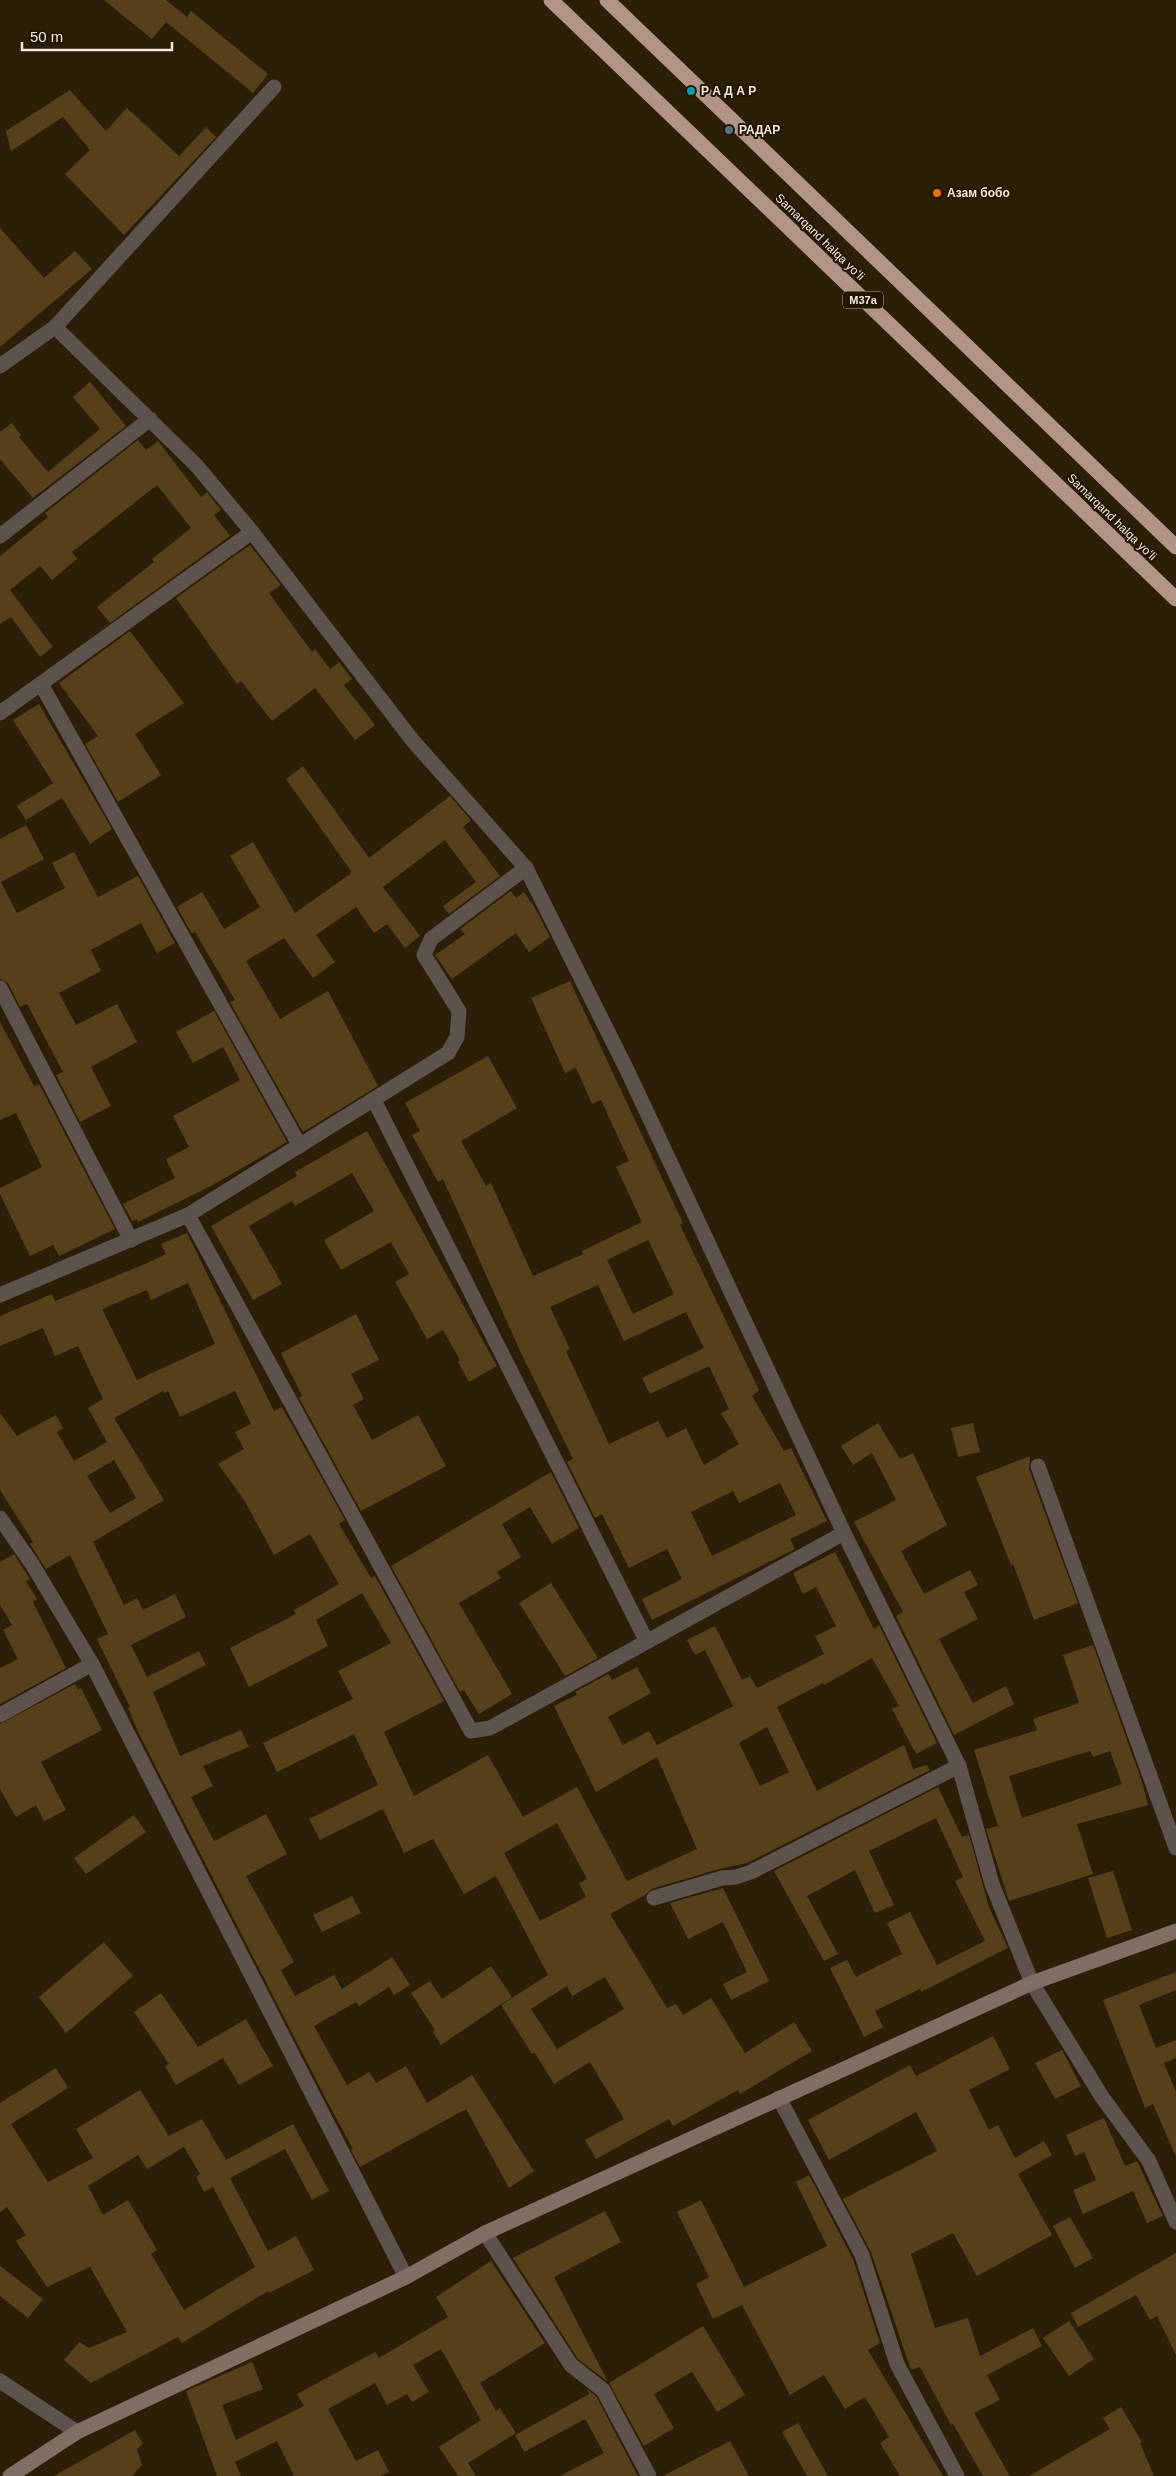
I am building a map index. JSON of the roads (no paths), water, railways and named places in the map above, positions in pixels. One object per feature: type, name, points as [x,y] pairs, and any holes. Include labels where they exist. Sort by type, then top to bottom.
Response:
[{"type":"highway","name":"Samarqand halqa yoʻli","points":[[551,0],[1176,599]]},
{"type":"highway","name":"Samarqand halqa yoʻli","points":[[607,0],[1176,547]]},
{"type":"main road","points":[[10,2476],[77,2432],[406,2277],[485,2233],[1032,1983],[1176,1931]]},
{"type":"street","points":[[0,366],[55,326],[274,87]]},
{"type":"street","points":[[55,326],[196,465],[252,532],[413,741],[526,868],[627,1070],[844,1532],[958,1766],[992,1884],[1032,1983],[1102,2097],[1150,2161],[1176,2222]]},
{"type":"street","points":[[0,536],[150,420]]},
{"type":"street","points":[[0,713],[252,532]]},
{"type":"street","points":[[41,684],[300,1146]]},
{"type":"street","points":[[0,1295],[188,1215],[448,1053],[457,1037],[459,1010],[424,955],[431,939],[526,868]]},
{"type":"street","points":[[0,988],[131,1240]]},
{"type":"street","points":[[374,1100],[647,1642]]},
{"type":"street","points":[[188,1215],[471,1731],[490,1728],[844,1532]]},
{"type":"street","points":[[1038,1466],[1176,1848]]},
{"type":"street","points":[[0,1518],[32,1564],[92,1664],[406,2277]]},
{"type":"street","points":[[0,1715],[92,1664]]},
{"type":"street","points":[[654,1898],[722,1878],[736,1877],[751,1872],[958,1766]]},
{"type":"street","points":[[778,2098],[862,2255],[897,2364],[957,2476]]},
{"type":"street","points":[[485,2233],[571,2365],[603,2390],[649,2476]]},
{"type":"street","points":[[0,2381],[77,2432]]},
{"type":"place","name":"Р А Д А Р","points":[[691,91]]},
{"type":"place","name":"РАДАР","points":[[729,130]]},
{"type":"place","name":"Азам бобо","points":[[937,193]]}]
